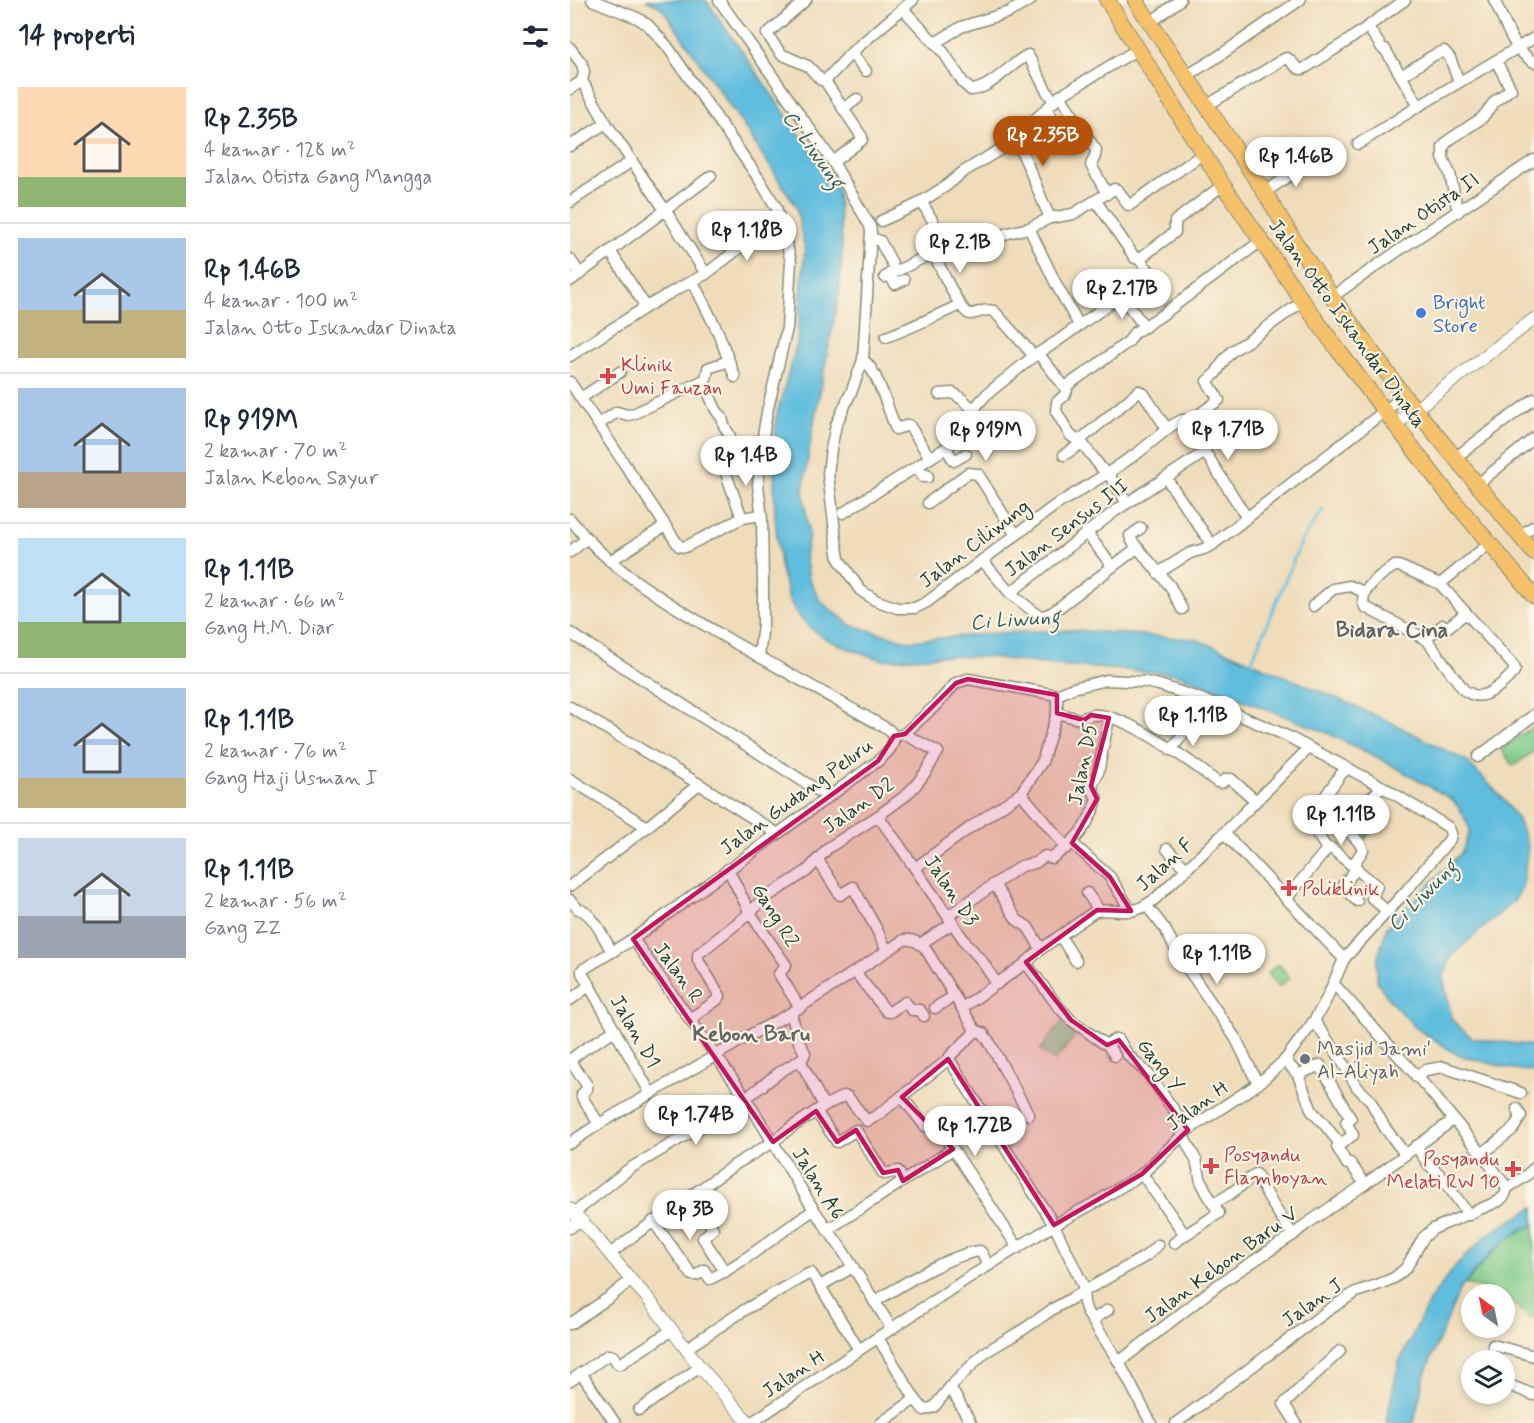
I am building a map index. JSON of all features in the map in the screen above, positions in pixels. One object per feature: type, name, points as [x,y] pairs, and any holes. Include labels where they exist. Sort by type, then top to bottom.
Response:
[{"type":"main road","name":"Jalan Otto Iskandar Dinata","points":[[1107,0],[1223,185],[1338,350],[1448,494],[1534,596]]},
{"type":"main road","name":"Jalan Otto Iskandar Dinata","points":[[1135,0],[1265,192],[1332,297],[1404,396],[1534,553]]},
{"type":"street","points":[[592,0],[637,18],[648,25],[667,46],[759,179],[780,217],[791,261],[787,328],[766,412],[758,485],[761,515],[763,624],[759,657]]},
{"type":"street","name":"Jalan Ciliwung","points":[[719,0],[833,162],[870,226],[872,238],[863,360],[837,425],[828,474],[839,559],[860,590],[876,600],[897,608],[908,609],[927,602],[1062,500],[1107,474],[1167,429],[1182,420],[1189,420],[1219,400],[1207,381],[1224,360],[1232,351],[1303,301]]},
{"type":"street","points":[[806,0],[767,35],[781,54],[808,66],[821,80],[825,81],[863,138],[833,162]]},
{"type":"street","points":[[825,81],[851,53],[913,0]]},
{"type":"street","points":[[935,43],[961,27],[1009,12],[1031,0]]},
{"type":"street","points":[[1150,23],[1180,0]]},
{"type":"street","points":[[1186,76],[1300,0]]},
{"type":"street","points":[[1206,106],[1284,59],[1287,58],[1302,70],[1405,0]]},
{"type":"street","points":[[1494,0],[1518,48],[1534,62]]},
{"type":"street","points":[[903,9],[944,53],[964,84],[971,90],[978,90],[988,84],[1028,55],[1053,102],[1065,136]]},
{"type":"street","points":[[1368,27],[1385,50],[1419,106]]},
{"type":"street","points":[[1358,144],[1534,38]]},
{"type":"street","points":[[570,48],[584,68],[582,81],[606,123],[706,274]]},
{"type":"street","points":[[881,221],[902,212],[946,186],[963,172],[1013,140],[1053,102],[1138,49]]},
{"type":"street","points":[[1401,76],[1444,51],[1450,58],[1459,82]]},
{"type":"street","points":[[851,53],[866,71]]},
{"type":"street","points":[[1458,212],[1450,174],[1443,158],[1443,147],[1449,140],[1485,115],[1495,101],[1511,89],[1496,61]]},
{"type":"street","points":[[570,89],[582,81]]},
{"type":"street","points":[[843,109],[857,99]]},
{"type":"street","points":[[1053,102],[1096,150],[1091,165],[1107,194]]},
{"type":"street","points":[[570,146],[606,123]]},
{"type":"street","points":[[1013,140],[1016,140],[1025,158],[1050,218]]},
{"type":"street","points":[[889,271],[929,255],[935,257],[1029,228],[1050,218],[1073,214],[1114,189],[1118,190],[1130,205],[1204,153]]},
{"type":"street","name":"Jalan Otista II","points":[[1332,297],[1534,160]]},
{"type":"street","points":[[570,202],[632,161]]},
{"type":"street","points":[[1265,192],[1311,161]]},
{"type":"street","points":[[570,281],[711,176]]},
{"type":"street","points":[[1139,259],[1175,232],[1175,220],[1223,185]]},
{"type":"street","points":[[921,201],[937,228],[946,252]]},
{"type":"street","points":[[975,411],[987,394],[1036,355],[1150,275],[1139,259],[1135,258],[1096,201]]},
{"type":"street","points":[[570,356],[646,307],[706,274],[770,224]]},
{"type":"street","points":[[1029,228],[1051,276],[1079,325]]},
{"type":"street","points":[[872,238],[880,241],[895,284],[904,280]]},
{"type":"street","points":[[1127,502],[1107,474],[1077,440],[1055,408],[1057,402],[1066,390],[1129,340],[1134,333],[1261,241]]},
{"type":"street","points":[[610,251],[646,307]]},
{"type":"street","points":[[935,257],[960,305],[968,314],[994,310],[1066,390]]},
{"type":"street","points":[[570,259],[580,273]]},
{"type":"street","points":[[693,282],[718,332],[735,377]]},
{"type":"street","points":[[1121,296],[1145,327]]},
{"type":"street","points":[[886,337],[960,305]]},
{"type":"street","points":[[1395,424],[1534,319]]},
{"type":"street","points":[[863,360],[868,363],[896,429],[909,425],[930,458]]},
{"type":"street","points":[[599,424],[617,412],[626,415],[633,414],[703,381],[706,379],[708,369],[729,361]]},
{"type":"street","points":[[581,398],[620,372]]},
{"type":"street","points":[[703,381],[716,410],[722,417],[734,449],[720,457],[742,518]]},
{"type":"street","points":[[570,382],[679,546],[683,548],[742,518],[761,515]]},
{"type":"street","points":[[1077,440],[1139,391],[1144,394],[1167,429]]},
{"type":"street","points":[[843,513],[946,448],[975,423],[977,418],[975,411],[962,399],[953,393],[939,394]]},
{"type":"street","points":[[1158,573],[1190,553],[1212,545],[1404,396]]},
{"type":"street","points":[[1455,457],[1534,399]]},
{"type":"street","points":[[1064,455],[1095,420]]},
{"type":"street","points":[[1189,420],[1203,443],[1205,452],[1247,518]]},
{"type":"street","points":[[1478,484],[1534,438]]},
{"type":"street","points":[[946,448],[954,461],[966,454]]},
{"type":"street","points":[[741,450],[744,460],[754,458]]},
{"type":"street","name":"Jalan Sensus III","points":[[1010,593],[1127,502],[1205,452]]},
{"type":"street","points":[[917,466],[923,477],[927,474],[928,477]]},
{"type":"street","points":[[928,503],[968,473],[978,474],[1016,535]]},
{"type":"street","points":[[1166,478],[1212,545]]},
{"type":"street","name":"Jalan Gudang Peluru","points":[[570,519],[586,539],[623,573],[658,598],[899,735],[884,756],[633,939],[582,970],[590,985]]},
{"type":"street","points":[[610,561],[665,526]]},
{"type":"street","points":[[1520,536],[1534,526]]},
{"type":"street","points":[[1141,528],[1130,536],[1137,548],[1170,586],[1182,609]]},
{"type":"street","points":[[1086,532],[1112,566]]},
{"type":"street","points":[[570,552],[586,539]]},
{"type":"street","points":[[1440,584],[1489,544]]},
{"type":"street","points":[[982,560],[1010,593],[1040,616],[1044,616],[1053,612],[1137,548]]},
{"type":"street","points":[[1395,566],[1440,584],[1513,666],[1514,673],[1488,693],[1481,696],[1473,695],[1464,690],[1425,639],[1368,609],[1363,603],[1364,592],[1395,566]]},
{"type":"street","points":[[1313,606],[1333,589],[1350,586],[1364,592]]},
{"type":"street","points":[[1425,639],[1443,625],[1451,626],[1466,613]]},
{"type":"street","points":[[570,633],[828,797]]},
{"type":"street","points":[[899,735],[935,706],[950,688],[961,680],[968,679],[1057,695],[1057,713],[1042,762],[1021,793],[915,868]]},
{"type":"street","name":"Jalan H","points":[[750,1423],[988,1266],[1142,1174],[1185,1133],[1258,1084],[1286,1060],[1314,1021],[1334,984],[1344,959],[1450,839],[1451,833],[1448,827],[1383,787],[1285,735],[1201,699],[1145,682],[1107,680],[1073,688],[1057,695]]},
{"type":"street","points":[[570,707],[778,834]]},
{"type":"street","points":[[1057,713],[1079,719],[1091,715],[1109,718],[1146,733],[1197,766],[1217,782],[1221,783],[1226,779],[1231,779],[1256,801]]},
{"type":"street","points":[[1478,757],[1534,715]]},
{"type":"street","name":"Jalan D5","points":[[1070,845],[1083,829],[1096,804],[1097,799],[1092,786],[1098,773],[1109,718]]},
{"type":"street","points":[[1171,750],[1195,718]]},
{"type":"street","name":"Jalan D2","points":[[690,1019],[720,996],[698,960],[698,954],[750,913],[762,900],[807,871],[828,848],[878,816],[915,786],[937,751],[899,735]]},
{"type":"street","name":"Jalan F","points":[[1099,910],[1131,911],[1155,899],[1309,748]]},
{"type":"street","points":[[1327,849],[1311,824],[1324,815],[1320,808],[1325,803],[1324,798],[1347,769]]},
{"type":"street","points":[[570,886],[699,784]]},
{"type":"street","points":[[573,785],[647,827]]},
{"type":"street","points":[[1357,901],[1350,894],[1350,890],[1343,885],[1363,850],[1360,842],[1348,832],[1347,828],[1366,802],[1383,787]]},
{"type":"street","points":[[1021,793],[1070,845],[1110,877],[1131,911]]},
{"type":"street","name":"Jalan D3","points":[[878,816],[967,945],[982,961],[997,984]]},
{"type":"street","points":[[1224,833],[1344,959]]},
{"type":"street","points":[[920,944],[994,884],[1021,866],[1035,863],[1045,856],[1052,858],[1070,845]]},
{"type":"street","points":[[1327,849],[1331,848],[1378,887],[1371,896],[1387,911]]},
{"type":"street","points":[[1167,849],[1186,869]]},
{"type":"street","points":[[1286,899],[1327,849]]},
{"type":"street","name":"Jalan D2","points":[[818,860],[840,895],[853,887],[887,951]]},
{"type":"street","name":"Gang R2","points":[[728,869],[750,913],[786,965],[779,974],[796,1010]]},
{"type":"street","points":[[994,884],[1017,920],[1028,927],[1041,949]]},
{"type":"street","points":[[962,1008],[1084,918],[1099,910],[1087,893]]},
{"type":"street","points":[[570,900],[578,909],[590,916],[612,952]]},
{"type":"street","points":[[1146,905],[1165,929],[1179,956],[1236,1039],[1258,1084]]},
{"type":"street","points":[[1060,936],[1076,961]]},
{"type":"street","name":"Jalan R","points":[[633,939],[717,1055]]},
{"type":"street","points":[[570,1143],[796,1010],[904,940],[912,940],[925,948],[974,1030],[983,1033],[990,1043],[1029,1115]]},
{"type":"street","name":"Gang Y","points":[[1026,963],[1071,1020],[1103,1043],[1119,1040],[1128,1055],[1149,1076],[1185,1133]]},
{"type":"street","points":[[855,972],[887,1012],[905,1002],[913,1011],[920,1010],[924,1016]]},
{"type":"street","points":[[1334,984],[1484,1156],[1507,1188],[1534,1168]]},
{"type":"street","points":[[570,1000],[590,985]]},
{"type":"street","name":"Jalan D1","points":[[590,985],[651,1094]]},
{"type":"street","points":[[934,1008],[954,996]]},
{"type":"street","points":[[750,1423],[700,1367],[646,1296],[610,1254],[573,1218],[629,1169],[746,1098],[780,1072],[804,1058],[805,1054],[799,1042],[796,1010]]},
{"type":"street","points":[[1314,1021],[1339,1056],[1357,1088],[1370,1100],[1385,1128],[1405,1154]]},
{"type":"street","points":[[599,1124],[582,1097],[587,1085],[570,1060],[615,1030]]},
{"type":"street","points":[[610,1254],[653,1221],[736,1164],[820,1108],[844,1095],[848,1096],[867,1121],[902,1097],[949,1059],[974,1034],[974,1030]]},
{"type":"street","points":[[1107,1044],[1115,1056]]},
{"type":"street","name":"Jalan A6","points":[[717,1055],[892,1329]]},
{"type":"street","points":[[949,1059],[1054,1225],[1083,1285],[1084,1304],[1119,1362],[1151,1423]]},
{"type":"street","points":[[800,1060],[837,1142],[856,1130],[883,1173],[898,1171],[903,1181]]},
{"type":"street","points":[[1286,1060],[1298,1075],[1312,1111],[1340,1144]]},
{"type":"street","points":[[1298,1075],[1320,1065],[1351,1119],[1346,1122],[1353,1135],[1337,1147],[1347,1164],[1350,1163],[1365,1184]]},
{"type":"street","points":[[1416,1076],[1426,1070],[1443,1067],[1521,1093]]},
{"type":"street","points":[[902,1097],[925,1126],[940,1131],[1018,1248]]},
{"type":"street","points":[[1484,1156],[1513,1130],[1521,1116],[1517,1109]]},
{"type":"street","name":"Jalan Kebon Baru V","points":[[1119,1362],[1219,1284],[1293,1235],[1453,1120]]},
{"type":"street","points":[[1484,1156],[1517,1131]]},
{"type":"street","points":[[1174,1243],[1219,1213],[1201,1180],[1185,1133]]},
{"type":"street","points":[[1416,1146],[1469,1215]]},
{"type":"street","points":[[827,1230],[953,1149]]},
{"type":"street","points":[[1142,1174],[1185,1235]]},
{"type":"street","points":[[1213,1204],[1256,1174],[1293,1235]]},
{"type":"street","name":"Jalan J","points":[[1176,1423],[1330,1309],[1356,1292],[1394,1278],[1406,1268],[1423,1238],[1433,1229],[1499,1201],[1505,1195],[1507,1188]]},
{"type":"street","points":[[693,1194],[713,1229],[703,1238],[725,1272]]},
{"type":"street","points":[[653,1221],[692,1275],[697,1275],[704,1270],[710,1279],[756,1252],[794,1222],[814,1210]]},
{"type":"street","points":[[878,1338],[915,1399],[924,1410],[928,1410],[934,1407],[950,1387],[984,1353],[1084,1291],[1146,1256],[1158,1245]]},
{"type":"street","points":[[874,1302],[908,1281],[970,1253],[980,1251],[988,1266]]},
{"type":"street","points":[[820,1286],[853,1267]]},
{"type":"street","points":[[687,1348],[746,1310],[811,1273],[859,1350]]},
{"type":"street","points":[[570,1324],[631,1280]]},
{"type":"street","points":[[1092,1320],[1108,1310]]},
{"type":"street","points":[[570,1381],[609,1355],[613,1356],[620,1365],[672,1330]]},
{"type":"street","points":[[1493,1345],[1534,1356]]},
{"type":"street","points":[[1296,1423],[1284,1404],[1340,1351]]},
{"type":"street","points":[[639,1410],[700,1367]]},
{"type":"street","points":[[581,1373],[615,1423]]},
{"type":"street","points":[[950,1387],[971,1423]]},
{"type":"street","points":[[1515,1387],[1534,1395]]},
{"type":"street","points":[[885,1422],[915,1399]]},
{"type":"highlighted area","points":[[968,679],[1057,695],[1057,713],[1084,720],[1091,715],[1109,718],[1091,786],[1097,799],[1072,843],[1110,877],[1131,911],[1097,910],[1026,962],[1071,1020],[1107,1045],[1119,1040],[1188,1130],[1142,1174],[1054,1225],[948,1059],[902,1097],[953,1149],[903,1181],[898,1170],[883,1173],[856,1130],[837,1142],[816,1111],[773,1142],[633,939],[878,761],[894,736],[905,734],[956,683]]},
{"type":"green space","points":[[1534,726],[1534,751],[1513,766],[1501,749]]},
{"type":"green space","points":[[1375,797],[1390,808],[1365,839],[1350,827]]},
{"type":"green space","points":[[1279,964],[1290,978],[1278,987],[1267,973]]},
{"type":"green space","points":[[1065,1018],[1080,1029],[1055,1061],[1040,1050]]},
{"type":"green space","points":[[1534,1225],[1534,1316],[1531,1319],[1515,1305],[1515,1284],[1465,1284],[1505,1242]]},
{"type":"water","name":"Ci Liwung","points":[[646,0],[706,0],[837,188],[842,243],[840,288],[803,491],[809,535],[805,556],[809,578],[820,601],[851,625],[908,641],[998,633],[1073,630],[1195,639],[1388,721],[1467,761],[1504,800],[1518,820],[1528,846],[1522,888],[1514,901],[1452,955],[1443,978],[1452,1020],[1472,1038],[1534,1046],[1534,1072],[1458,1055],[1416,1028],[1391,1002],[1377,981],[1377,960],[1387,927],[1462,852],[1470,830],[1453,800],[1381,759],[1325,732],[1177,674],[1042,664],[989,657],[941,656],[882,660],[826,639],[810,628],[797,614],[789,599],[780,566],[775,518],[774,475],[776,417],[797,343],[805,249],[796,206],[662,8]]},
{"type":"water","points":[[1534,1207],[1534,1225],[1520,1230],[1490,1254],[1464,1284],[1461,1284],[1424,1376],[1414,1423],[1386,1423],[1399,1362],[1430,1300],[1457,1264],[1488,1234]]},
{"type":"waterway","points":[[1250,665],[1302,540],[1323,510]]},
{"type":"place","name":"Bright Store","points":[[1421,313]]},
{"type":"place","name":"Klinik Umi Fauzan","points":[[608,376]]},
{"type":"place","name":"Poliklinik","points":[[1289,888]]},
{"type":"place","name":"Masjid Jami' Al-Aliyah","points":[[1305,1059]]},
{"type":"place","name":"Posyandu Flamboyan","points":[[1211,1166]]},
{"type":"place","name":"Posyandu Melati RW 10","points":[[1513,1169]]},
{"type":"district","name":"Bidara Cina","points":[[1392,629]]},
{"type":"district","name":"Kebon Baru","points":[[751,1033]]}]
